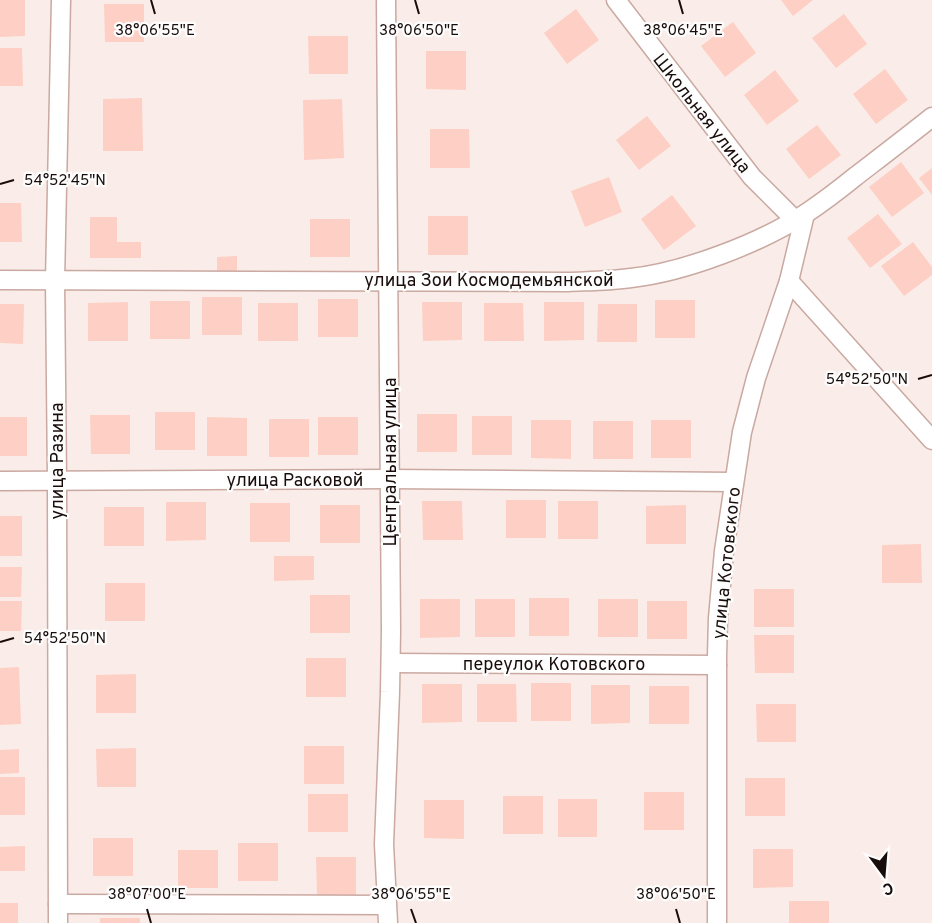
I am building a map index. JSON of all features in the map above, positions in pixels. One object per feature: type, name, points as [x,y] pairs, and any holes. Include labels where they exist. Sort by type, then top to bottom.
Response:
[{"type":"street","name":"улица Разина","points":[[58,923],[55,280],[61,0]]},
{"type":"street","name":"Центральная улица","points":[[386,0],[391,663],[384,844],[387,914]]},
{"type":"street","name":"Школьная улица","points":[[616,0],[746,170],[767,194],[800,217]]},
{"type":"street","name":"улица Зои Космодемьянской","points":[[0,280],[568,282],[632,278],[662,273],[744,245],[800,217],[932,117]]},
{"type":"street","name":"улица Котовского","points":[[717,923],[717,665],[720,584],[734,482],[748,404],[789,281],[800,217]]},
{"type":"street","points":[[789,281],[932,440]]},
{"type":"street","name":"улица Расковой","points":[[0,481],[390,479],[734,482]]},
{"type":"street","name":"переулок Котовского","points":[[391,663],[717,665]]},
{"type":"street","points":[[58,903],[387,914]]},
{"type":"building","points":[[0,0],[25,0],[25,36],[0,37]]},
{"type":"building","points":[[781,0],[813,0],[793,16]]},
{"type":"building","points":[[104,4],[144,4],[144,42],[105,42]]},
{"type":"building","points":[[576,9],[599,40],[567,64],[544,33]]},
{"type":"building","points":[[844,14],[867,44],[836,68],[812,38]]},
{"type":"building","points":[[733,22],[756,53],[725,77],[701,46]]},
{"type":"building","points":[[308,36],[348,36],[348,74],[309,74]]},
{"type":"building","points":[[0,48],[22,48],[23,86],[0,86]]},
{"type":"building","points":[[426,51],[466,51],[466,90],[426,89]]},
{"type":"building","points":[[885,69],[908,100],[876,124],[853,94]]},
{"type":"building","points":[[775,70],[799,101],[767,125],[744,95]]},
{"type":"building","points":[[142,98],[143,151],[103,151],[103,99]]},
{"type":"building","points":[[342,99],[344,158],[304,160],[303,100]]},
{"type":"building","points":[[647,116],[671,146],[639,170],[616,140]]},
{"type":"building","points":[[817,125],[841,155],[809,179],[786,149]]},
{"type":"building","points":[[430,129],[469,129],[470,168],[430,168]]},
{"type":"building","points":[[901,162],[924,193],[892,217],[869,187]]},
{"type":"building","points":[[932,168],[932,195],[919,178]]},
{"type":"building","points":[[609,177],[622,212],[585,227],[571,191]]},
{"type":"building","points":[[672,195],[696,226],[664,250],[641,219]]},
{"type":"building","points":[[0,203],[21,203],[22,242],[0,242]]},
{"type":"building","points":[[878,214],[902,244],[870,268],[847,238]]},
{"type":"building","points":[[428,216],[468,216],[468,255],[428,255]]},
{"type":"building","points":[[90,217],[117,217],[117,242],[141,242],[141,258],[90,258]]},
{"type":"building","points":[[310,219],[350,219],[350,257],[310,257]]},
{"type":"building","points":[[913,242],[932,267],[932,275],[904,296],[881,266]]},
{"type":"building","points":[[237,256],[237,271],[217,271],[217,257]]},
{"type":"building","points":[[202,297],[242,297],[242,335],[202,335]]},
{"type":"building","points":[[318,299],[358,299],[358,337],[318,337]]},
{"type":"building","points":[[655,300],[695,300],[695,338],[655,338]]},
{"type":"building","points":[[150,301],[190,301],[190,339],[150,339]]},
{"type":"building","points":[[128,302],[128,341],[88,341],[88,303]]},
{"type":"building","points":[[422,302],[462,302],[462,340],[423,341]]},
{"type":"building","points":[[544,302],[584,302],[584,340],[544,341]]},
{"type":"building","points":[[258,303],[298,303],[298,341],[258,341]]},
{"type":"building","points":[[484,303],[523,303],[524,341],[484,341]]},
{"type":"building","points":[[0,304],[24,304],[23,344],[0,343]]},
{"type":"building","points":[[598,304],[637,304],[637,342],[597,342]]},
{"type":"building","points":[[155,412],[195,412],[195,450],[155,450]]},
{"type":"building","points":[[417,414],[457,414],[457,452],[417,452]]},
{"type":"building","points":[[90,415],[130,415],[130,454],[91,454]]},
{"type":"building","points":[[472,416],[512,416],[512,455],[472,455]]},
{"type":"building","points":[[0,417],[27,417],[27,456],[0,456]]},
{"type":"building","points":[[207,417],[247,418],[247,456],[207,456]]},
{"type":"building","points":[[318,417],[358,417],[358,455],[318,455]]},
{"type":"building","points":[[269,419],[309,419],[309,457],[269,457]]},
{"type":"building","points":[[531,420],[571,420],[571,459],[531,458]]},
{"type":"building","points":[[651,420],[691,420],[691,458],[651,458]]},
{"type":"building","points":[[593,421],[633,421],[633,459],[593,459]]},
{"type":"building","points":[[506,500],[546,500],[546,538],[506,538]]},
{"type":"building","points":[[422,501],[462,501],[463,540],[423,540]]},
{"type":"building","points":[[558,501],[598,501],[598,539],[558,539]]},
{"type":"building","points":[[166,502],[206,502],[206,540],[166,541]]},
{"type":"building","points":[[250,503],[290,503],[290,542],[250,542]]},
{"type":"building","points":[[320,505],[360,505],[360,543],[320,543]]},
{"type":"building","points":[[686,505],[686,544],[646,544],[646,506]]},
{"type":"building","points":[[104,507],[144,507],[144,546],[104,546]]},
{"type":"building","points":[[0,516],[22,516],[22,556],[0,556]]},
{"type":"building","points":[[921,544],[922,583],[882,583],[882,545]]},
{"type":"building","points":[[274,556],[314,556],[314,580],[274,581]]},
{"type":"building","points":[[0,567],[22,567],[21,597],[0,597]]},
{"type":"building","points":[[105,583],[145,583],[145,621],[105,621]]},
{"type":"building","points":[[754,589],[794,589],[794,627],[754,627]]},
{"type":"building","points":[[310,595],[350,595],[350,633],[310,633]]},
{"type":"building","points":[[529,598],[569,598],[569,636],[529,636]]},
{"type":"building","points":[[420,599],[460,599],[460,637],[420,638]]},
{"type":"building","points":[[475,599],[515,599],[515,637],[475,637]]},
{"type":"building","points":[[598,599],[638,599],[638,637],[598,637]]},
{"type":"building","points":[[0,601],[22,601],[21,631],[0,631]]},
{"type":"building","points":[[647,601],[687,601],[687,639],[647,639]]},
{"type":"building","points":[[754,635],[794,635],[794,673],[755,673]]},
{"type":"building","points":[[306,658],[346,658],[346,697],[306,697]]},
{"type":"building","points":[[19,667],[21,724],[0,725],[0,668]]},
{"type":"building","points":[[136,674],[136,713],[96,713],[96,675]]},
{"type":"building","points":[[531,683],[571,683],[571,721],[531,721]]},
{"type":"building","points":[[422,684],[462,684],[462,722],[422,723]]},
{"type":"building","points":[[477,684],[516,684],[517,722],[477,722]]},
{"type":"building","points":[[591,685],[630,685],[630,723],[591,724]]},
{"type":"building","points":[[649,686],[689,686],[689,724],[649,724]]},
{"type":"building","points":[[756,704],[796,704],[796,742],[757,742]]},
{"type":"building","points":[[304,746],[344,746],[344,784],[304,784]]},
{"type":"building","points":[[136,748],[136,787],[97,787],[96,749]]},
{"type":"building","points":[[19,749],[19,773],[0,774],[0,750]]},
{"type":"building","points":[[0,777],[25,777],[25,815],[0,815]]},
{"type":"building","points":[[745,778],[785,778],[785,816],[745,816]]},
{"type":"building","points":[[644,792],[684,792],[684,830],[644,830]]},
{"type":"building","points":[[308,794],[348,794],[348,832],[308,832]]},
{"type":"building","points":[[503,796],[543,796],[543,834],[503,834]]},
{"type":"building","points":[[558,799],[597,799],[597,837],[558,837]]},
{"type":"building","points":[[424,800],[464,800],[464,839],[424,838]]},
{"type":"building","points":[[93,838],[133,838],[133,876],[93,876]]},
{"type":"building","points":[[238,843],[278,843],[278,881],[238,881]]},
{"type":"building","points":[[25,846],[25,871],[0,871],[0,847]]},
{"type":"building","points":[[753,849],[793,849],[793,887],[753,888]]},
{"type":"building","points":[[178,850],[218,850],[218,888],[178,888]]},
{"type":"building","points":[[316,857],[356,857],[356,895],[317,895]]},
{"type":"building","points":[[789,901],[829,901],[829,923],[789,923]]},
{"type":"building","points":[[0,903],[18,903],[18,923],[0,923]]},
{"type":"building","points":[[100,918],[140,918],[140,923],[100,923]]}]
